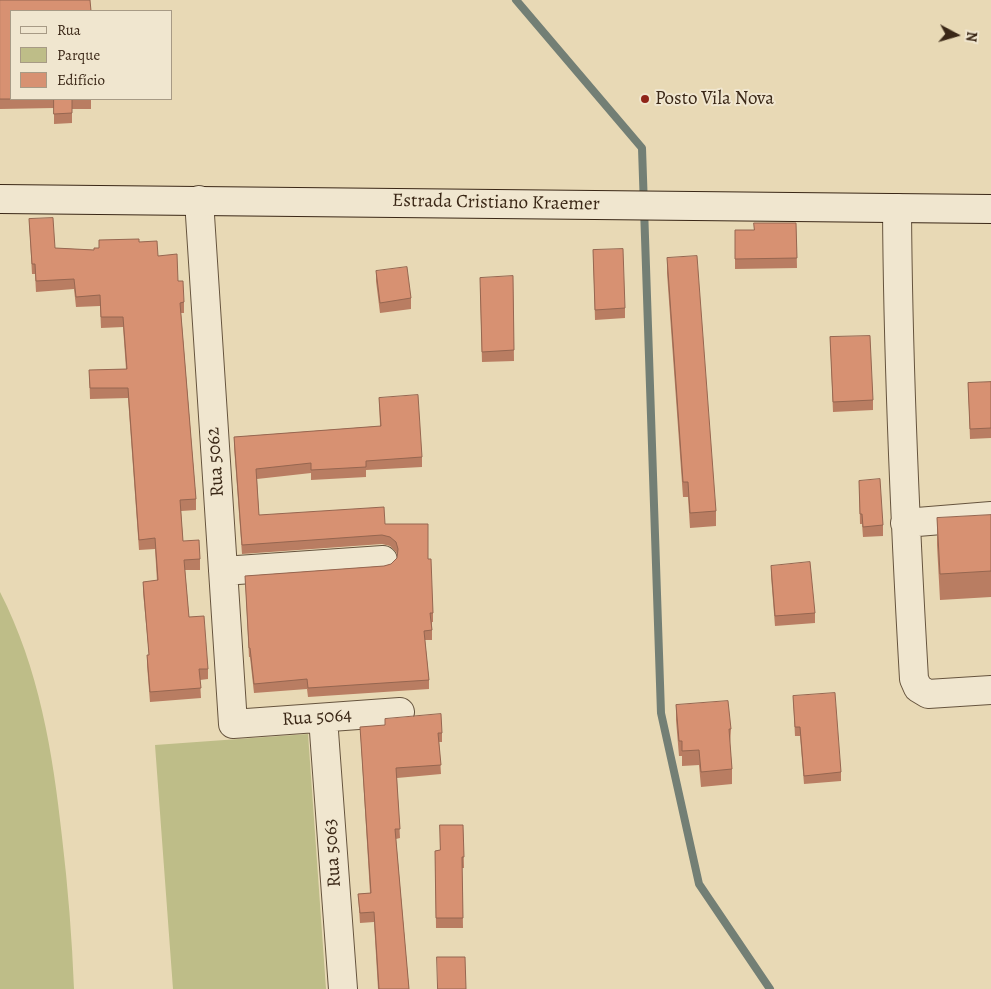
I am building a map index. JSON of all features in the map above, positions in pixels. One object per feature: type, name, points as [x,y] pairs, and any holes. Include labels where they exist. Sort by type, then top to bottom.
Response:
[{"type":"street","name":"Estrada Cristiano Kraemer","points":[[0,199],[991,209]]},
{"type":"street","name":"Rua 5062","points":[[199,200],[233,724]]},
{"type":"street","points":[[897,208],[898,299],[906,523],[914,679],[918,688],[928,694],[991,690]]},
{"type":"street","points":[[906,523],[991,516]]},
{"type":"street","points":[[223,571],[383,560]]},
{"type":"street","name":"Rua 5064","points":[[233,724],[400,712]]},
{"type":"street","name":"Rua 5063","points":[[323,718],[343,989]]},
{"type":"green space","points":[[0,592],[25,651],[49,743],[66,875],[74,989],[0,989]]},
{"type":"green space","points":[[308,734],[326,989],[173,989],[155,745]]},
{"type":"building","points":[[0,0],[90,0],[91,10],[10,10],[10,99],[0,99]]},
{"type":"building","points":[[54,100],[72,100],[72,113],[54,114]]},
{"type":"building","points":[[53,218],[55,248],[94,250],[94,248],[99,248],[99,240],[139,239],[139,242],[157,241],[158,256],[177,254],[178,281],[183,281],[184,302],[180,303],[196,499],[180,500],[183,541],[199,540],[200,559],[184,560],[189,617],[204,616],[208,669],[199,669],[201,688],[150,692],[143,582],[158,580],[155,538],[139,540],[128,388],[90,388],[89,370],[127,369],[123,317],[101,317],[100,295],[76,297],[74,279],[36,281],[35,264],[32,264],[29,219]]},
{"type":"building","points":[[754,223],[796,223],[797,258],[735,259],[735,230],[754,230]]},
{"type":"building","points":[[623,249],[625,308],[595,310],[593,250]]},
{"type":"building","points":[[697,256],[716,511],[690,513],[688,482],[683,482],[667,258]]},
{"type":"building","points":[[407,267],[411,298],[380,303],[376,271]]},
{"type":"building","points":[[513,276],[514,350],[482,352],[480,278]]},
{"type":"building","points":[[870,336],[873,400],[833,402],[830,337]]},
{"type":"building","points":[[991,382],[991,428],[970,429],[968,383]]},
{"type":"building","points":[[418,395],[422,457],[366,461],[366,467],[311,470],[311,463],[256,469],[259,515],[384,507],[385,524],[428,524],[428,559],[431,559],[433,613],[430,613],[432,630],[424,631],[429,680],[308,688],[307,679],[254,684],[249,648],[245,576],[384,566],[391,564],[397,558],[398,549],[396,542],[390,537],[382,535],[242,545],[234,437],[381,426],[379,398]]},
{"type":"building","points":[[880,479],[883,525],[863,527],[862,514],[860,514],[859,481]]},
{"type":"building","points":[[991,515],[991,571],[940,574],[937,518]]},
{"type":"building","points":[[810,562],[815,613],[775,616],[771,566]]},
{"type":"building","points":[[835,693],[841,772],[804,776],[800,727],[795,727],[793,696]]},
{"type":"building","points":[[728,701],[732,769],[701,772],[699,750],[682,751],[682,741],[679,741],[676,705]]},
{"type":"building","points":[[441,714],[442,733],[438,733],[441,765],[396,768],[400,829],[395,829],[409,989],[379,989],[374,912],[360,913],[358,894],[371,893],[360,727],[385,725],[385,719]]},
{"type":"building","points":[[440,825],[463,825],[463,918],[436,918],[435,851],[440,850]]},
{"type":"building","points":[[437,957],[465,957],[466,989],[438,989]]},
{"type":"waterway","points":[[516,0],[642,148],[661,713],[699,884],[770,989]]},
{"type":"place","name":"Posto Vila Nova","points":[[645,99]]}]
